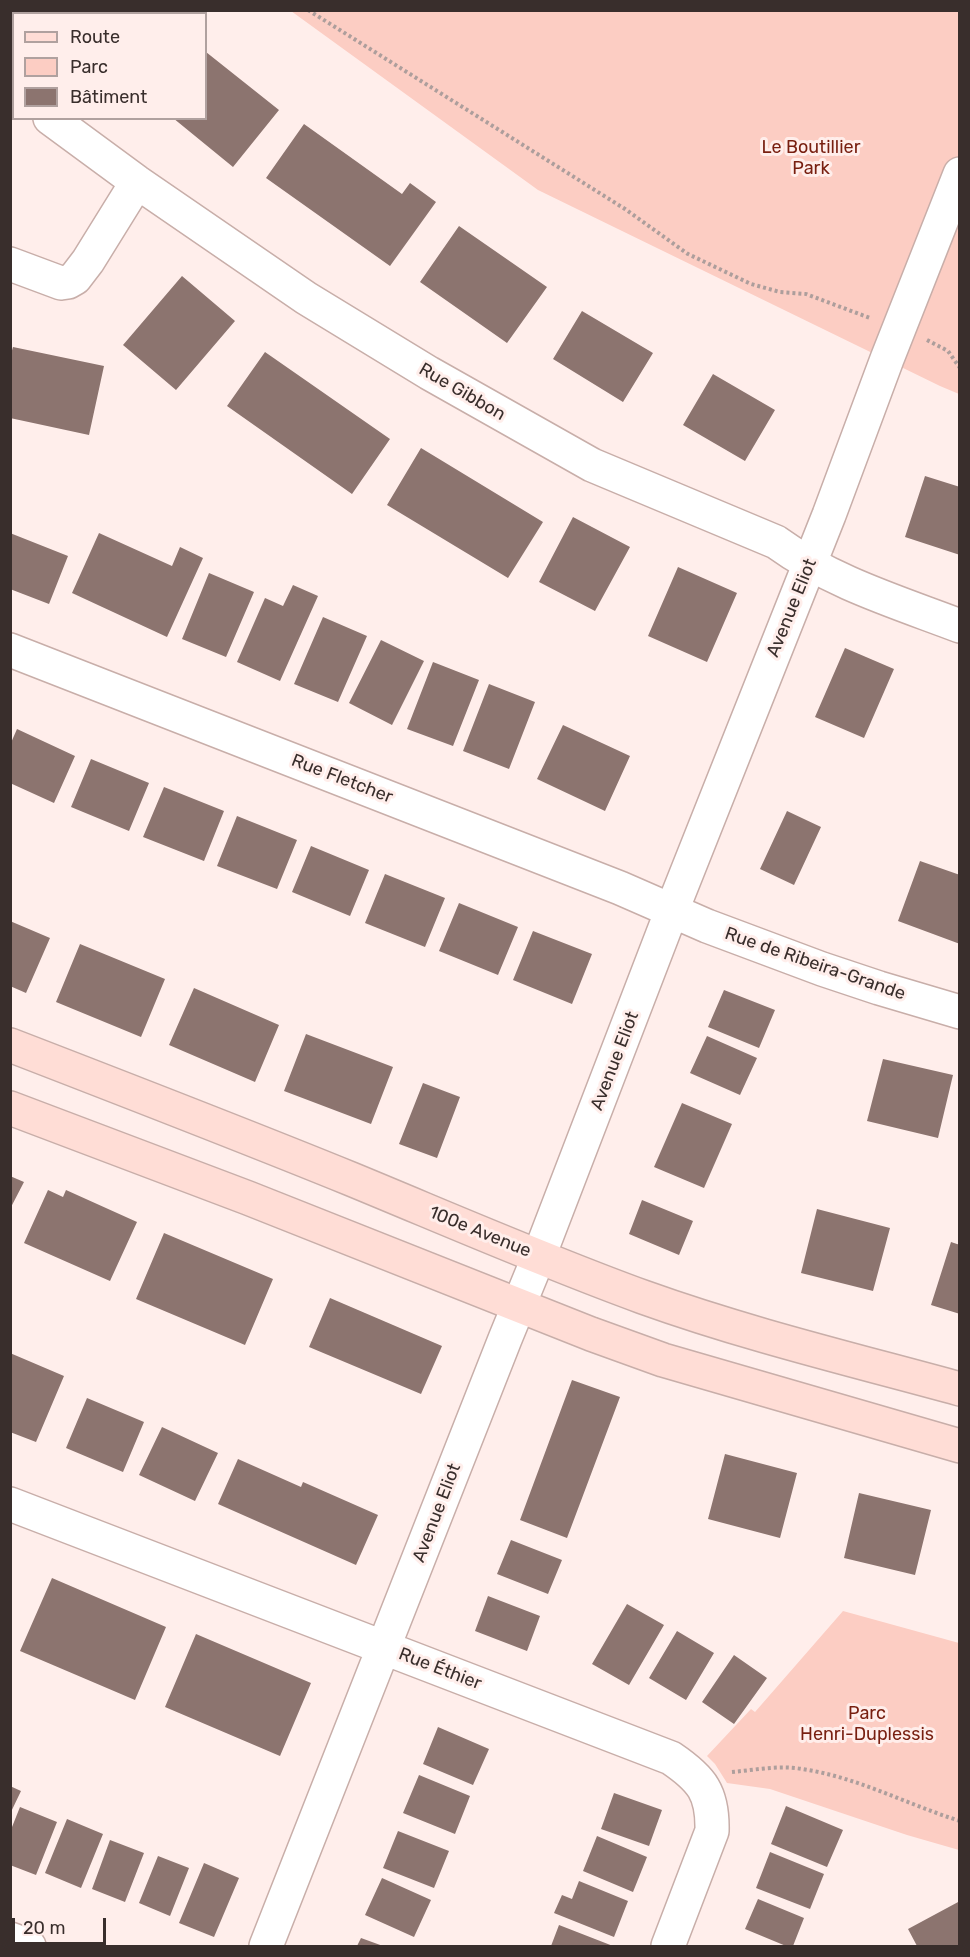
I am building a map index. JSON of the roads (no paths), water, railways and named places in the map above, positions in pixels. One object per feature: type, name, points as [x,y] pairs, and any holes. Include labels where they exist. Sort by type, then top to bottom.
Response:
[{"type":"street","name":"Rue Gibbon","points":[[53,120],[137,182],[306,298],[429,373],[592,465],[763,536],[809,563]]},
{"type":"street","name":"Avenue Eliot","points":[[267,1947],[539,1256],[672,910],[830,515],[894,339],[960,174]]},
{"type":"street","points":[[10,264],[61,283],[75,278],[137,182]]},
{"type":"street","points":[[809,563],[846,583],[960,626]]},
{"type":"street","name":"Rue Fletcher","points":[[10,650],[672,910]]},
{"type":"street","name":"Rue de Ribeira-Grande","points":[[672,910],[707,926],[822,969],[960,1012]]},
{"type":"street","name":"100e Avenue","points":[[10,1045],[289,1154],[641,1296],[693,1314],[960,1389]]},
{"type":"street","points":[[10,1108],[663,1360],[960,1446]]},
{"type":"street","name":"Rue Éthier","points":[[10,1504],[671,1758],[689,1770],[709,1797],[712,1831],[668,1947]]},
{"type":"street","points":[[10,1939],[29,1947]]},
{"type":"park label","name":"Le Boutillier Park","points":[[811,158]]},
{"type":"park label","name":"Parc Henri-Duplessis","points":[[867,1724]]}]
